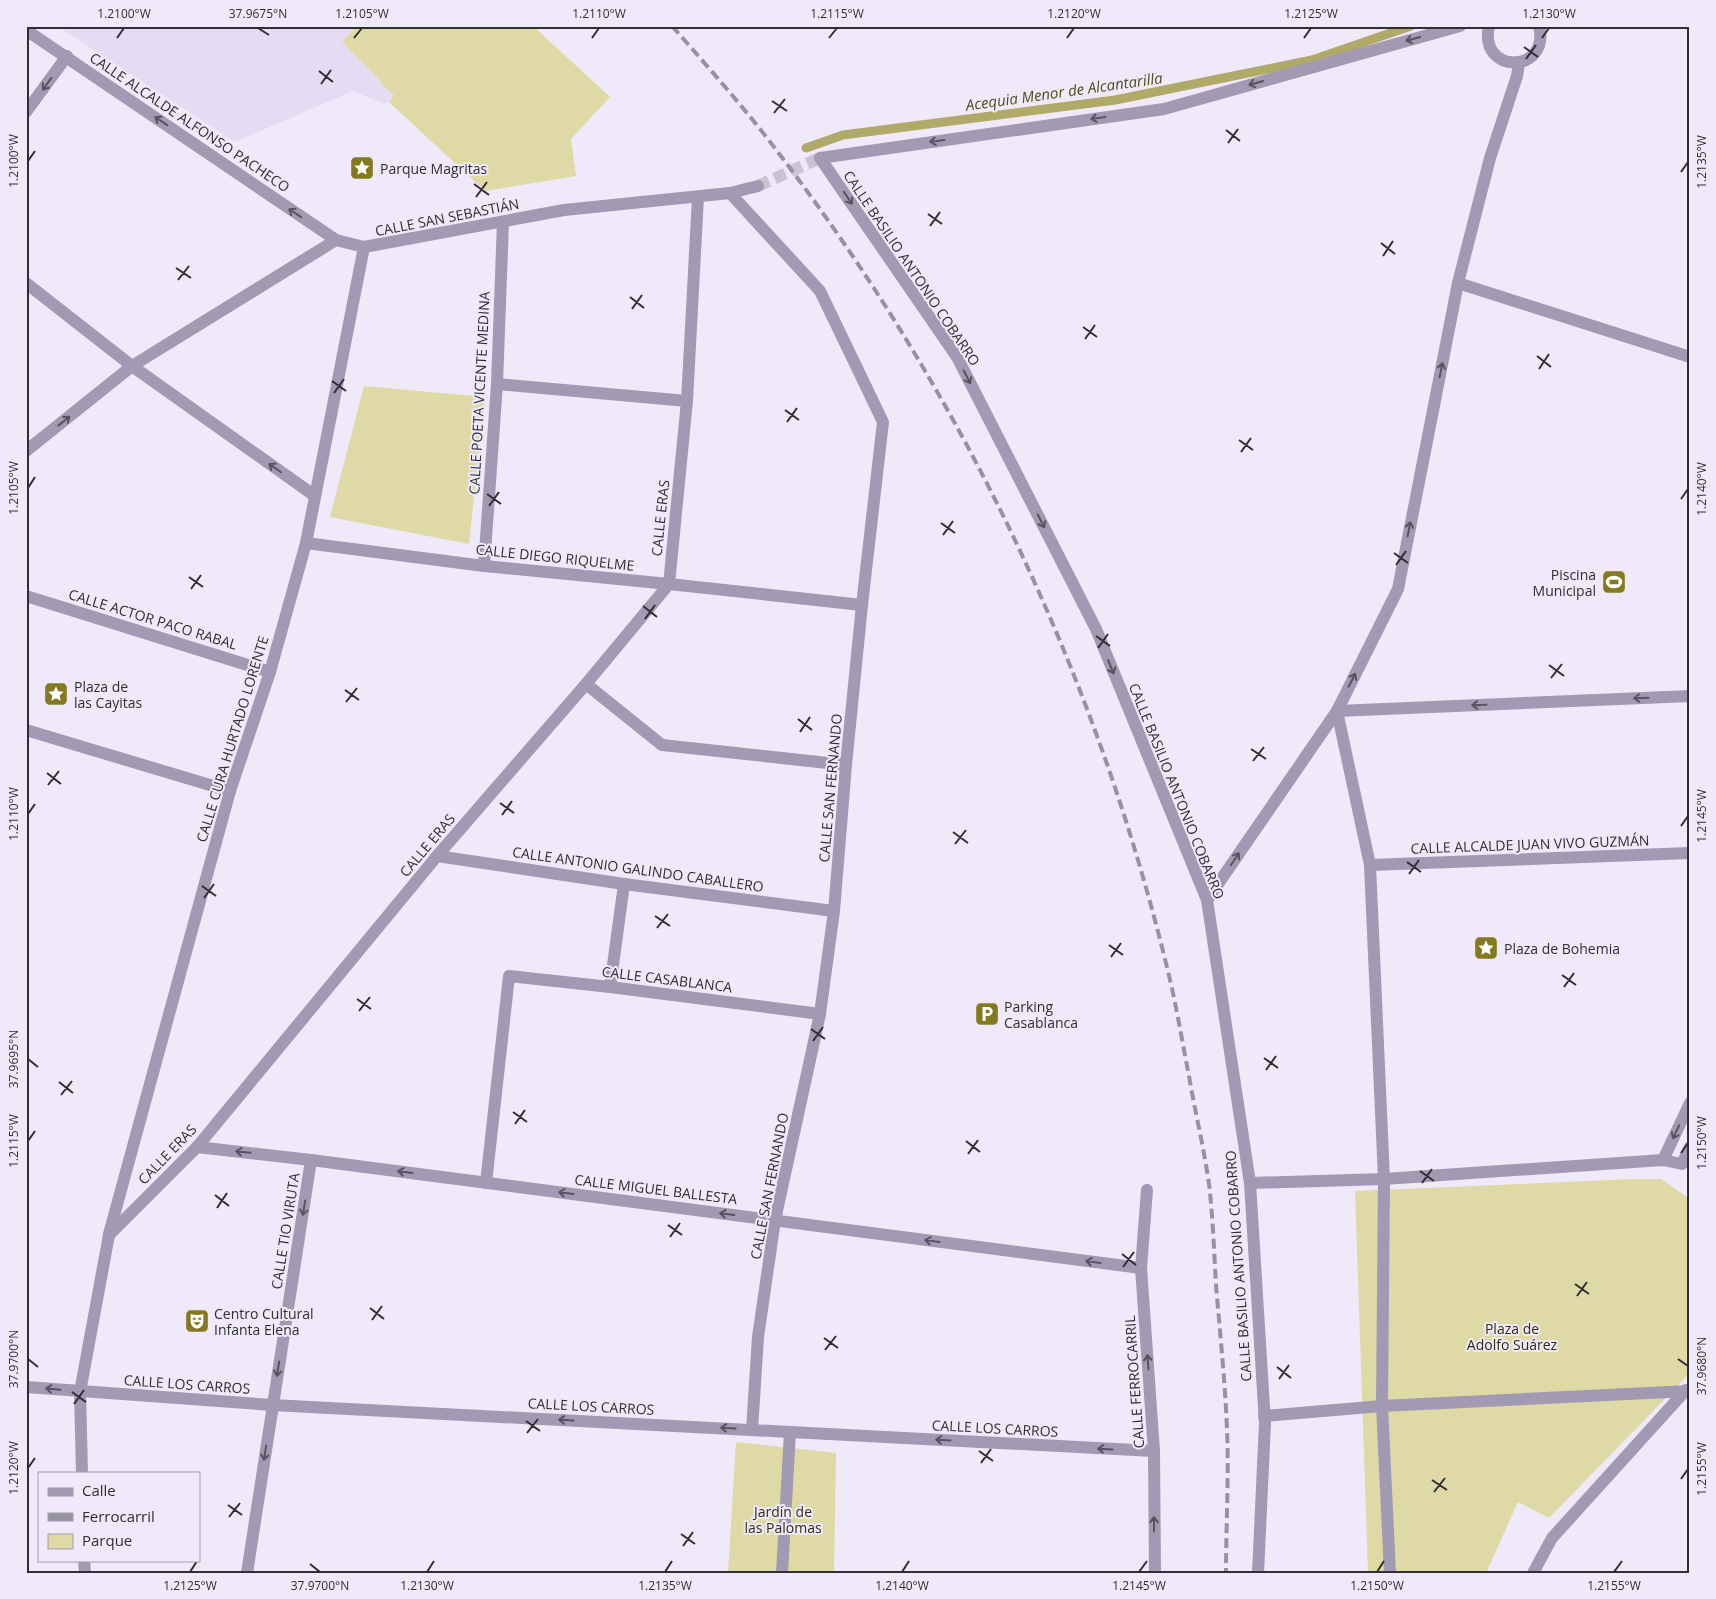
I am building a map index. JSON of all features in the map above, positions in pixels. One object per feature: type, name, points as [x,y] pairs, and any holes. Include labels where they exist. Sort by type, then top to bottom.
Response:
[{"type":"street","name":"CALLE BASILIO ANTONIO COBARRO","points":[[1258,1573],[1264,1416],[1250,1183],[1207,900],[1096,629],[956,356],[820,158],[1164,109],[1460,26]]},
{"type":"street","points":[[1489,26],[1487,34],[1488,44],[1493,53],[1509,63],[1519,63],[1528,60],[1535,54],[1540,45],[1539,26]]},
{"type":"street","name":"CALLE ALCALDE ALFONSO PACHECO","points":[[26,30],[336,240]]},
{"type":"street","points":[[26,112],[67,56]]},
{"type":"street","points":[[1207,900],[1337,711],[1398,589],[1458,284],[1490,158],[1517,76],[1519,63]]},
{"type":"street","name":"CALLE SAN SEBASTIÁN","points":[[336,240],[364,247],[564,210],[698,197],[730,193],[758,186]]},
{"type":"street","name":"CALLE SAN FERNANDO","points":[[730,193],[820,291],[883,422],[862,605],[834,911],[820,1014],[775,1220],[758,1337],[752,1430]]},
{"type":"street","name":"CALLE ERAS","points":[[109,1235],[197,1147],[437,856],[586,684],[669,584],[687,401],[698,197]]},
{"type":"street","name":"CALLE POETA VICENTE MEDINA","points":[[484,566],[497,384],[503,222]]},
{"type":"street","points":[[26,451],[132,366],[336,240]]},
{"type":"street","name":"CALLE CURA HURTADO LORENTE","points":[[109,1235],[230,791],[270,672],[306,543],[364,247]]},
{"type":"street","points":[[26,283],[132,366],[315,496]]},
{"type":"street","points":[[1458,284],[1690,357]]},
{"type":"street","points":[[497,384],[687,401]]},
{"type":"street","name":"CALLE DIEGO RIQUELME","points":[[306,543],[484,566],[862,605]]},
{"type":"street","name":"CALLE ACTOR PACO RABAL","points":[[26,596],[270,672]]},
{"type":"street","points":[[586,684],[662,745],[846,765]]},
{"type":"street","points":[[1337,711],[1690,696]]},
{"type":"street","points":[[1337,711],[1370,865],[1384,1179],[1382,1406],[1390,1573]]},
{"type":"street","points":[[26,730],[230,791]]},
{"type":"street","name":"CALLE ALCALDE JUAN VIVO GUZMÁN","points":[[1370,865],[1690,853]]},
{"type":"street","name":"CALLE ANTONIO GALINDO CABALLERO","points":[[437,856],[624,884],[834,911]]},
{"type":"street","points":[[610,987],[624,884]]},
{"type":"street","name":"CALLE CASABLANCA","points":[[486,1183],[510,976],[820,1014]]},
{"type":"street","points":[[1663,1160],[1690,1103]]},
{"type":"street","name":"CALLE MIGUEL BALLESTA","points":[[197,1147],[311,1160],[1141,1268]]},
{"type":"street","points":[[1250,1183],[1384,1179],[1663,1160],[1682,1164],[1690,1147]]},
{"type":"street","name":"CALLE TIO VIRUTA","points":[[247,1573],[311,1160]]},
{"type":"street","name":"CALLE FERROCARRIL","points":[[1146,1190],[1141,1268],[1154,1451],[1154,1573]]},
{"type":"street","points":[[82,1472],[80,1392],[109,1235]]},
{"type":"street","name":"CALLE LOS CARROS","points":[[26,1387],[272,1405],[1154,1451]]},
{"type":"street","points":[[1264,1416],[1382,1406],[1688,1390]]},
{"type":"street","points":[[1534,1573],[1552,1538],[1688,1390]]},
{"type":"street","points":[[782,1573],[790,1432]]},
{"type":"shaded area","points":[[57,26],[357,26],[342,42],[379,79],[382,85],[394,95],[389,102],[384,104],[353,91],[235,142]]},
{"type":"green space","points":[[357,26],[533,26],[610,97],[571,139],[576,176],[485,191],[389,102],[394,95],[382,85],[379,79],[342,42]]},
{"type":"green space","points":[[364,386],[485,397],[469,544],[330,517]]},
{"type":"green space","name":"Plaza de Adolfo Suárez","points":[[1661,1179],[1690,1199],[1690,1373],[1549,1518],[1518,1502],[1486,1573],[1368,1573],[1355,1191]]},
{"type":"green space","name":"Jardín de las Palomas","points":[[736,1442],[836,1453],[834,1573],[728,1573]]},
{"type":"waterway","name":"Acequia Menor de Alcantarilla","points":[[806,148],[843,135],[1115,100],[1312,60],[1411,26]]},
{"type":"tunnel","points":[[758,186],[820,158]]},
{"type":"railway","points":[[672,26],[760,129],[832,225],[897,325],[958,429],[1012,535],[1061,644],[1104,755],[1141,869],[1171,984],[1209,1184],[1227,1429],[1226,1573]]},
{"type":"place","name":"Parque Magritas","points":[[362,168]]},
{"type":"place","name":"Piscina Municipal","points":[[1614,582]]},
{"type":"place","name":"Plaza de las Cayitas","points":[[56,694]]},
{"type":"place","name":"Plaza de Bohemia","points":[[1486,948]]},
{"type":"place","name":"Parking Casablanca","points":[[987,1014]]},
{"type":"place","name":"Centro Cultural Infanta Elena","points":[[197,1321]]}]
